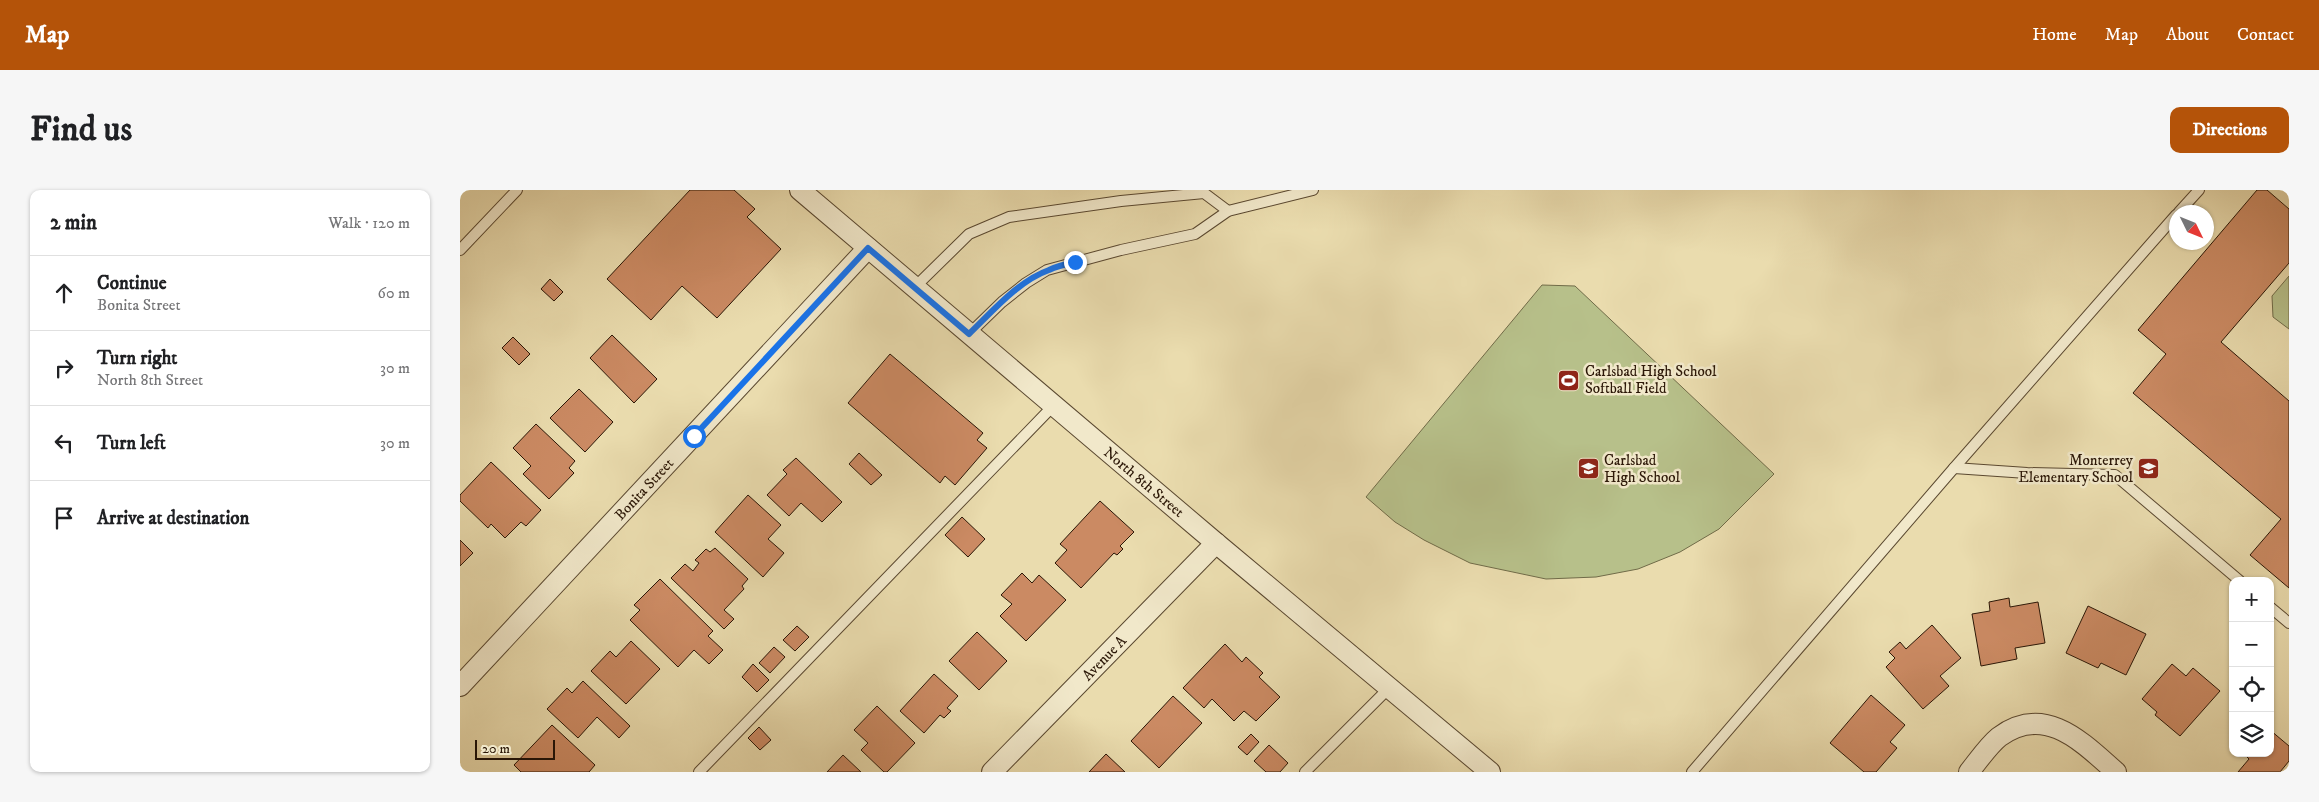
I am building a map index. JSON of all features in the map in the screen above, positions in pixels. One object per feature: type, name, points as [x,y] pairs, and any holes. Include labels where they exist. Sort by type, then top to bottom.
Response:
[{"type":"street","name":"North 8th Street","points":[[800,190],[1216,544],[1490,772]]},
{"type":"street","name":"Bonita Street","points":[[460,686],[868,248]]},
{"type":"street","name":"Avenue A","points":[[992,772],[1216,544]]},
{"type":"street","points":[[1969,772],[1998,738],[2020,725],[2041,722],[2057,727],[2074,738],[2116,772]]},
{"type":"lane","points":[[460,250],[517,190]]},
{"type":"lane","points":[[969,334],[1002,302],[1047,270],[1121,250],[1195,234],[1228,211],[1314,190]]},
{"type":"lane","points":[[2185,205],[2199,190]]},
{"type":"lane","points":[[914,288],[947,253],[969,234],[1009,217],[1121,201],[1204,193],[1228,211]]},
{"type":"lane","points":[[1692,772],[1954,468],[2169,223]]},
{"type":"lane","points":[[699,772],[1054,405]]},
{"type":"lane","points":[[1954,468],[2027,473],[2115,475],[2235,577]]},
{"type":"lane","points":[[2274,610],[2289,622]]},
{"type":"lane","points":[[1305,772],[1389,688]]},
{"type":"green space","points":[[2289,276],[2289,329],[2273,317],[2272,296]]},
{"type":"green space","name":"Carlsbad High School Softball Field","points":[[1542,285],[1575,286],[1774,474],[1719,529],[1680,552],[1638,569],[1596,577],[1546,579],[1470,563],[1424,540],[1395,522],[1366,497]]},
{"type":"building","points":[[690,190],[734,190],[755,209],[747,217],[781,249],[717,318],[682,286],[651,320],[607,279]]},
{"type":"building","points":[[2257,190],[2267,190],[2289,209],[2289,263],[2221,342],[2289,401],[2289,588],[2250,555],[2281,519],[2133,393],[2166,354],[2138,330],[2206,250],[2214,250],[2214,241]]},
{"type":"building","points":[[550,279],[563,292],[554,301],[541,289]]},
{"type":"building","points":[[612,335],[657,379],[634,403],[590,358]]},
{"type":"building","points":[[513,337],[530,354],[519,365],[502,348]]},
{"type":"building","points":[[890,354],[983,433],[977,440],[987,448],[955,485],[945,476],[940,483],[848,403]]},
{"type":"building","points":[[579,389],[613,422],[585,452],[550,418]]},
{"type":"building","points":[[536,424],[575,461],[569,468],[574,473],[549,499],[523,474],[531,466],[513,448]]},
{"type":"building","points":[[859,453],[882,475],[871,485],[849,464]]},
{"type":"building","points":[[796,458],[842,502],[822,522],[801,503],[789,516],[767,495],[787,474],[783,470]]},
{"type":"building","points":[[491,462],[541,510],[526,526],[521,522],[505,538],[491,524],[488,528],[460,501],[460,495]]},
{"type":"building","points":[[748,495],[781,525],[768,539],[784,553],[763,577],[715,532]]},
{"type":"building","points":[[1100,501],[1134,532],[1120,546],[1123,549],[1117,555],[1114,553],[1081,588],[1055,563],[1067,550],[1060,544]]},
{"type":"building","points":[[962,517],[985,539],[968,557],[945,535]]},
{"type":"building","points":[[460,540],[473,553],[460,566]]},
{"type":"building","points":[[715,548],[748,579],[742,586],[744,589],[724,610],[734,619],[724,629],[671,578],[685,564],[693,571],[699,563],[695,560],[706,549],[710,552]]},
{"type":"building","points":[[1022,573],[1032,583],[1039,575],[1066,600],[1026,641],[1000,616],[1012,604],[1001,595]]},
{"type":"building","points":[[660,579],[713,631],[708,636],[723,650],[709,664],[694,650],[678,667],[630,620],[640,610],[634,605]]},
{"type":"building","points":[[2009,598],[2010,607],[2038,602],[2045,643],[2015,648],[2017,659],[1981,666],[1972,614],[1990,611],[1989,602]]},
{"type":"building","points":[[2088,606],[2146,634],[2126,675],[2101,663],[2098,668],[2066,653]]},
{"type":"building","points":[[1932,625],[1961,658],[1940,676],[1949,686],[1923,709],[1886,667],[1895,658],[1889,652],[1900,642],[1906,649]]},
{"type":"building","points":[[797,626],[809,637],[795,651],[783,640]]},
{"type":"building","points":[[977,632],[1007,661],[979,690],[949,661]]},
{"type":"building","points":[[631,641],[660,669],[626,704],[591,671],[610,651],[616,657]]},
{"type":"building","points":[[1225,644],[1242,662],[1246,657],[1263,673],[1259,677],[1280,697],[1256,721],[1244,711],[1234,721],[1212,699],[1204,708],[1183,688]]},
{"type":"building","points":[[774,647],[785,657],[770,673],[759,663]]},
{"type":"building","points":[[753,664],[769,680],[757,692],[742,677]]},
{"type":"building","points":[[2172,664],[2186,676],[2193,668],[2220,691],[2180,736],[2155,715],[2157,712],[2142,699]]},
{"type":"building","points":[[934,674],[958,696],[947,708],[951,711],[944,718],[940,715],[924,733],[900,711]]},
{"type":"building","points":[[583,681],[630,726],[619,738],[597,717],[578,738],[547,709],[567,688],[572,693]]},
{"type":"building","points":[[1871,695],[1905,725],[1890,742],[1897,748],[1876,772],[1864,772],[1830,743]]},
{"type":"building","points":[[1173,696],[1202,723],[1159,768],[1131,741]]},
{"type":"building","points":[[877,706],[915,743],[887,772],[884,772],[861,750],[868,743],[854,730]]},
{"type":"building","points":[[552,725],[595,765],[589,772],[521,772],[514,765]]},
{"type":"building","points":[[759,727],[771,740],[760,750],[748,738]]},
{"type":"building","points":[[2274,733],[2289,746],[2289,761],[2280,772],[2238,772],[2249,759],[2247,757],[2274,757]]},
{"type":"building","points":[[1251,734],[1259,742],[1247,755],[1238,747]]},
{"type":"building","points":[[1269,745],[1288,763],[1280,772],[1266,772],[1254,761]]},
{"type":"building","points":[[1106,754],[1125,772],[1089,772]]},
{"type":"building","points":[[843,755],[861,772],[827,772]]},
{"type":"place","name":"Carlsbad High School Softball Field","points":[[1569,380]]},
{"type":"place","name":"Carlsbad High School","points":[[1588,469]]},
{"type":"place","name":"Monterrey Elementary School","points":[[2149,469]]},
{"type":"route","points":[[694,436],[868,248],[969,334],[1002,302],[1026,283],[1047,270],[1075,262]]}]
